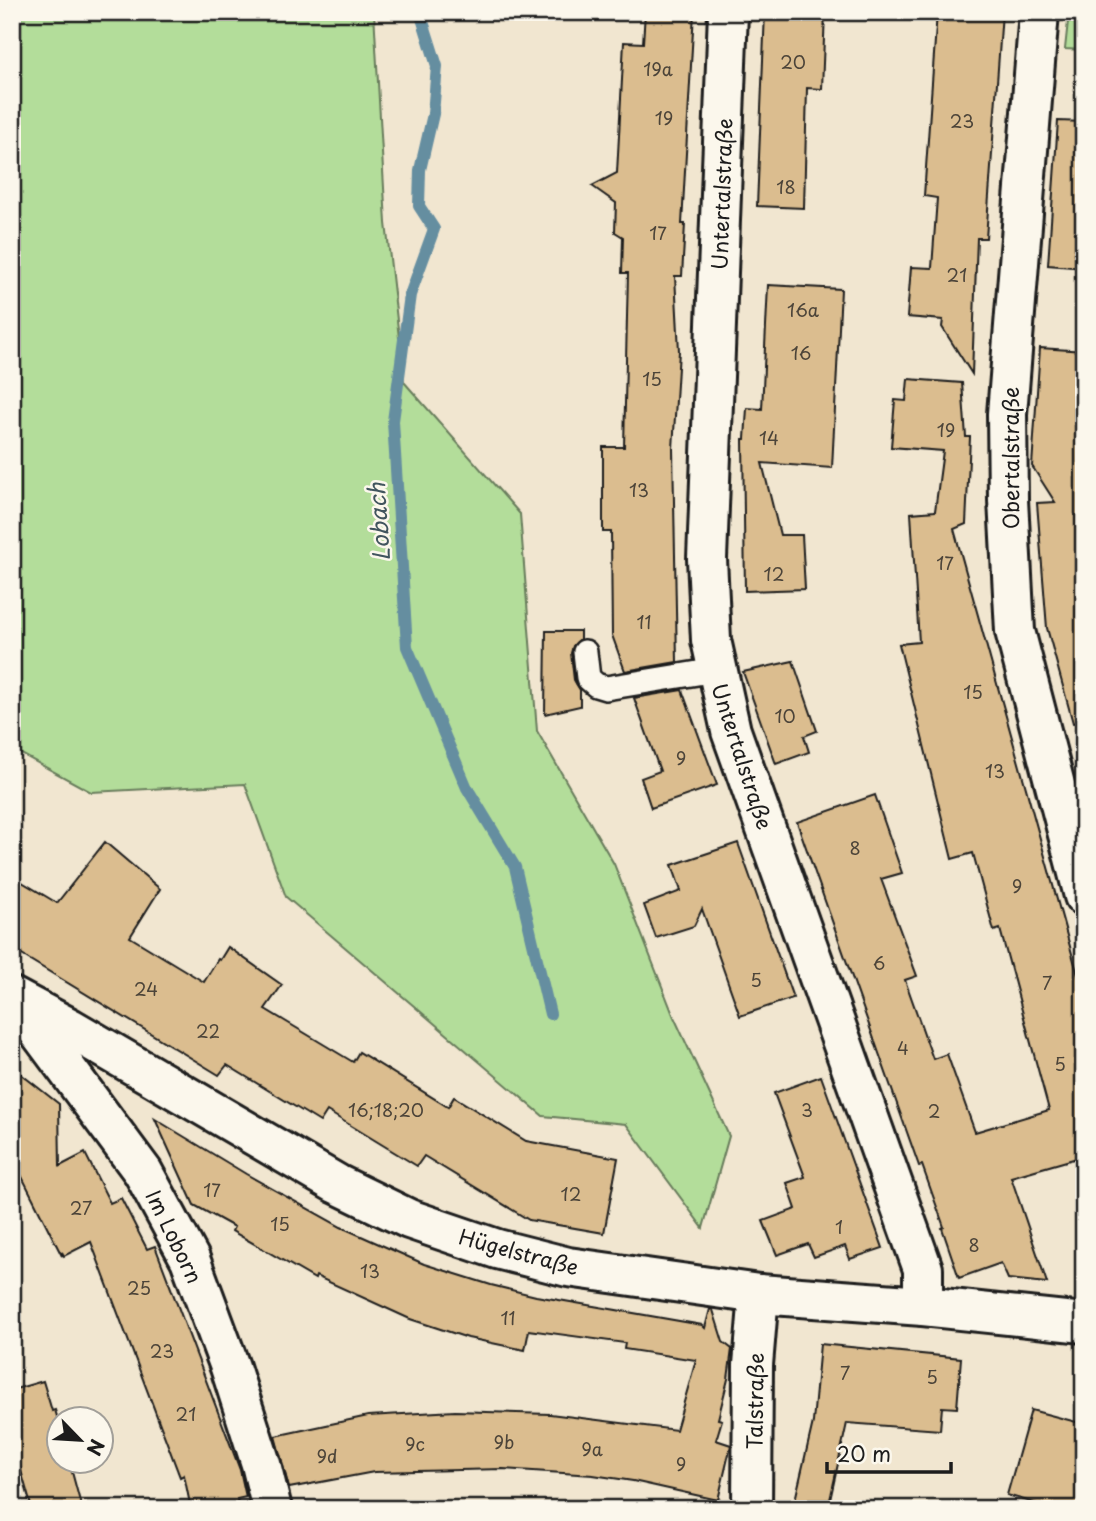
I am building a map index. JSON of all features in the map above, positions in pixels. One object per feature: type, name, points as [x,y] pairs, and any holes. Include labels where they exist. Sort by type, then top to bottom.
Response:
[{"type":"street","name":"Untertalstraße","points":[[728,12],[708,559],[711,640],[731,732],[923,1269],[923,1306]]},
{"type":"street","name":"Obertalstraße","points":[[1039,12],[1007,414],[1008,500],[1015,631],[1084,896]]},
{"type":"street","name":"Hügelstraße","points":[[12,997],[337,1184],[410,1219],[496,1249],[568,1267],[759,1294],[923,1306],[1084,1323]]},
{"type":"street","name":"Im Loborn","points":[[12,997],[142,1172],[190,1259],[230,1367],[272,1509]]},
{"type":"street","name":"Talstraße","points":[[752,1509],[753,1365],[759,1294]]},
{"type":"lane","points":[[585,652],[588,678],[596,685],[606,688],[716,670]]},
{"type":"green space","points":[[12,12],[374,12],[386,223],[404,382],[520,514],[537,731],[614,864],[674,1017],[729,1136],[703,1228],[626,1124],[543,1116],[286,897],[245,784],[91,792],[12,749]]},
{"type":"green space","points":[[1069,12],[1084,12],[1084,50],[1065,49]]},
{"type":"building","points":[[645,12],[694,12],[682,224],[685,224],[682,276],[675,276],[679,351],[673,449],[677,662],[625,671],[612,635],[611,532],[603,532],[603,447],[624,447],[628,273],[622,273],[623,237],[615,232],[616,203],[592,186],[617,173],[624,42],[643,43]]},
{"type":"building","points":[[765,12],[825,12],[822,89],[807,88],[804,208],[757,206]]},
{"type":"building","points":[[937,12],[1002,12],[986,238],[977,238],[972,374],[942,327],[943,320],[907,317],[911,267],[932,268],[937,198],[924,196]]},
{"type":"building","points":[[1058,121],[1084,122],[1084,268],[1048,265]]},
{"type":"building","points":[[768,285],[841,289],[832,468],[762,463],[780,535],[802,535],[805,589],[745,591],[743,439],[747,408],[762,409]]},
{"type":"building","points":[[1040,348],[1084,351],[1084,422],[1080,468],[1084,468],[1084,722],[1073,723],[1047,628],[1037,503],[1055,502],[1032,466]]},
{"type":"building","points":[[908,379],[962,383],[966,437],[970,437],[966,524],[954,529],[1084,997],[1084,1156],[1011,1177],[1047,1283],[1008,1279],[1001,1263],[959,1278],[922,1165],[919,1166],[797,822],[875,795],[902,873],[881,879],[917,976],[905,980],[933,1059],[947,1054],[975,1132],[1049,1110],[1000,929],[994,931],[973,853],[952,859],[899,644],[919,642],[911,513],[935,511],[943,451],[891,447],[895,400],[906,401]]},
{"type":"building","points":[[546,631],[580,631],[580,639],[573,646],[571,653],[574,680],[580,690],[580,706],[545,714]]},
{"type":"building","points":[[793,661],[817,731],[804,736],[809,752],[776,764],[743,672]]},
{"type":"building","points":[[682,690],[717,785],[651,808],[641,778],[660,771],[634,698]]},
{"type":"building","points":[[105,842],[160,889],[130,937],[204,982],[228,947],[282,985],[265,1009],[353,1062],[359,1052],[448,1107],[454,1097],[526,1141],[618,1158],[604,1233],[529,1220],[424,1156],[417,1166],[327,1111],[320,1122],[227,1065],[219,1075],[12,949],[12,876],[57,903]]},
{"type":"building","points":[[738,843],[793,998],[740,1016],[702,909],[694,926],[656,938],[644,905],[681,891],[672,865]]},
{"type":"building","points":[[12,1067],[59,1104],[60,1166],[85,1153],[110,1203],[121,1198],[147,1249],[155,1246],[240,1470],[246,1497],[237,1499],[239,1509],[191,1509],[184,1475],[180,1477],[91,1242],[64,1256],[62,1252],[62,1256],[12,1157]]},
{"type":"building","points":[[821,1076],[883,1248],[850,1259],[845,1246],[814,1257],[808,1244],[777,1255],[763,1221],[796,1209],[787,1183],[805,1177],[774,1093]]},
{"type":"building","points":[[155,1119],[341,1227],[424,1264],[536,1296],[702,1325],[705,1328],[710,1309],[713,1310],[723,1342],[732,1349],[718,1419],[722,1420],[716,1440],[731,1445],[718,1500],[593,1475],[503,1469],[374,1472],[289,1488],[275,1436],[368,1416],[455,1411],[550,1414],[676,1430],[696,1360],[624,1349],[625,1343],[529,1330],[525,1350],[468,1338],[410,1319],[316,1276],[315,1279],[232,1231],[234,1227],[194,1205]]},
{"type":"building","points":[[820,1344],[961,1358],[957,1408],[942,1407],[940,1430],[847,1423],[828,1509],[793,1509],[813,1422]]},
{"type":"building","points":[[43,1381],[50,1406],[46,1406],[46,1476],[73,1476],[82,1509],[32,1509],[12,1439],[12,1390]]},
{"type":"building","points":[[1031,1410],[1084,1424],[1084,1509],[1055,1509],[1007,1495]]},
{"type":"waterway","name":"Lobach","points":[[420,12],[437,66],[433,114],[420,170],[419,206],[434,229],[410,295],[393,421],[407,647],[467,788],[515,867],[550,1014]]}]
